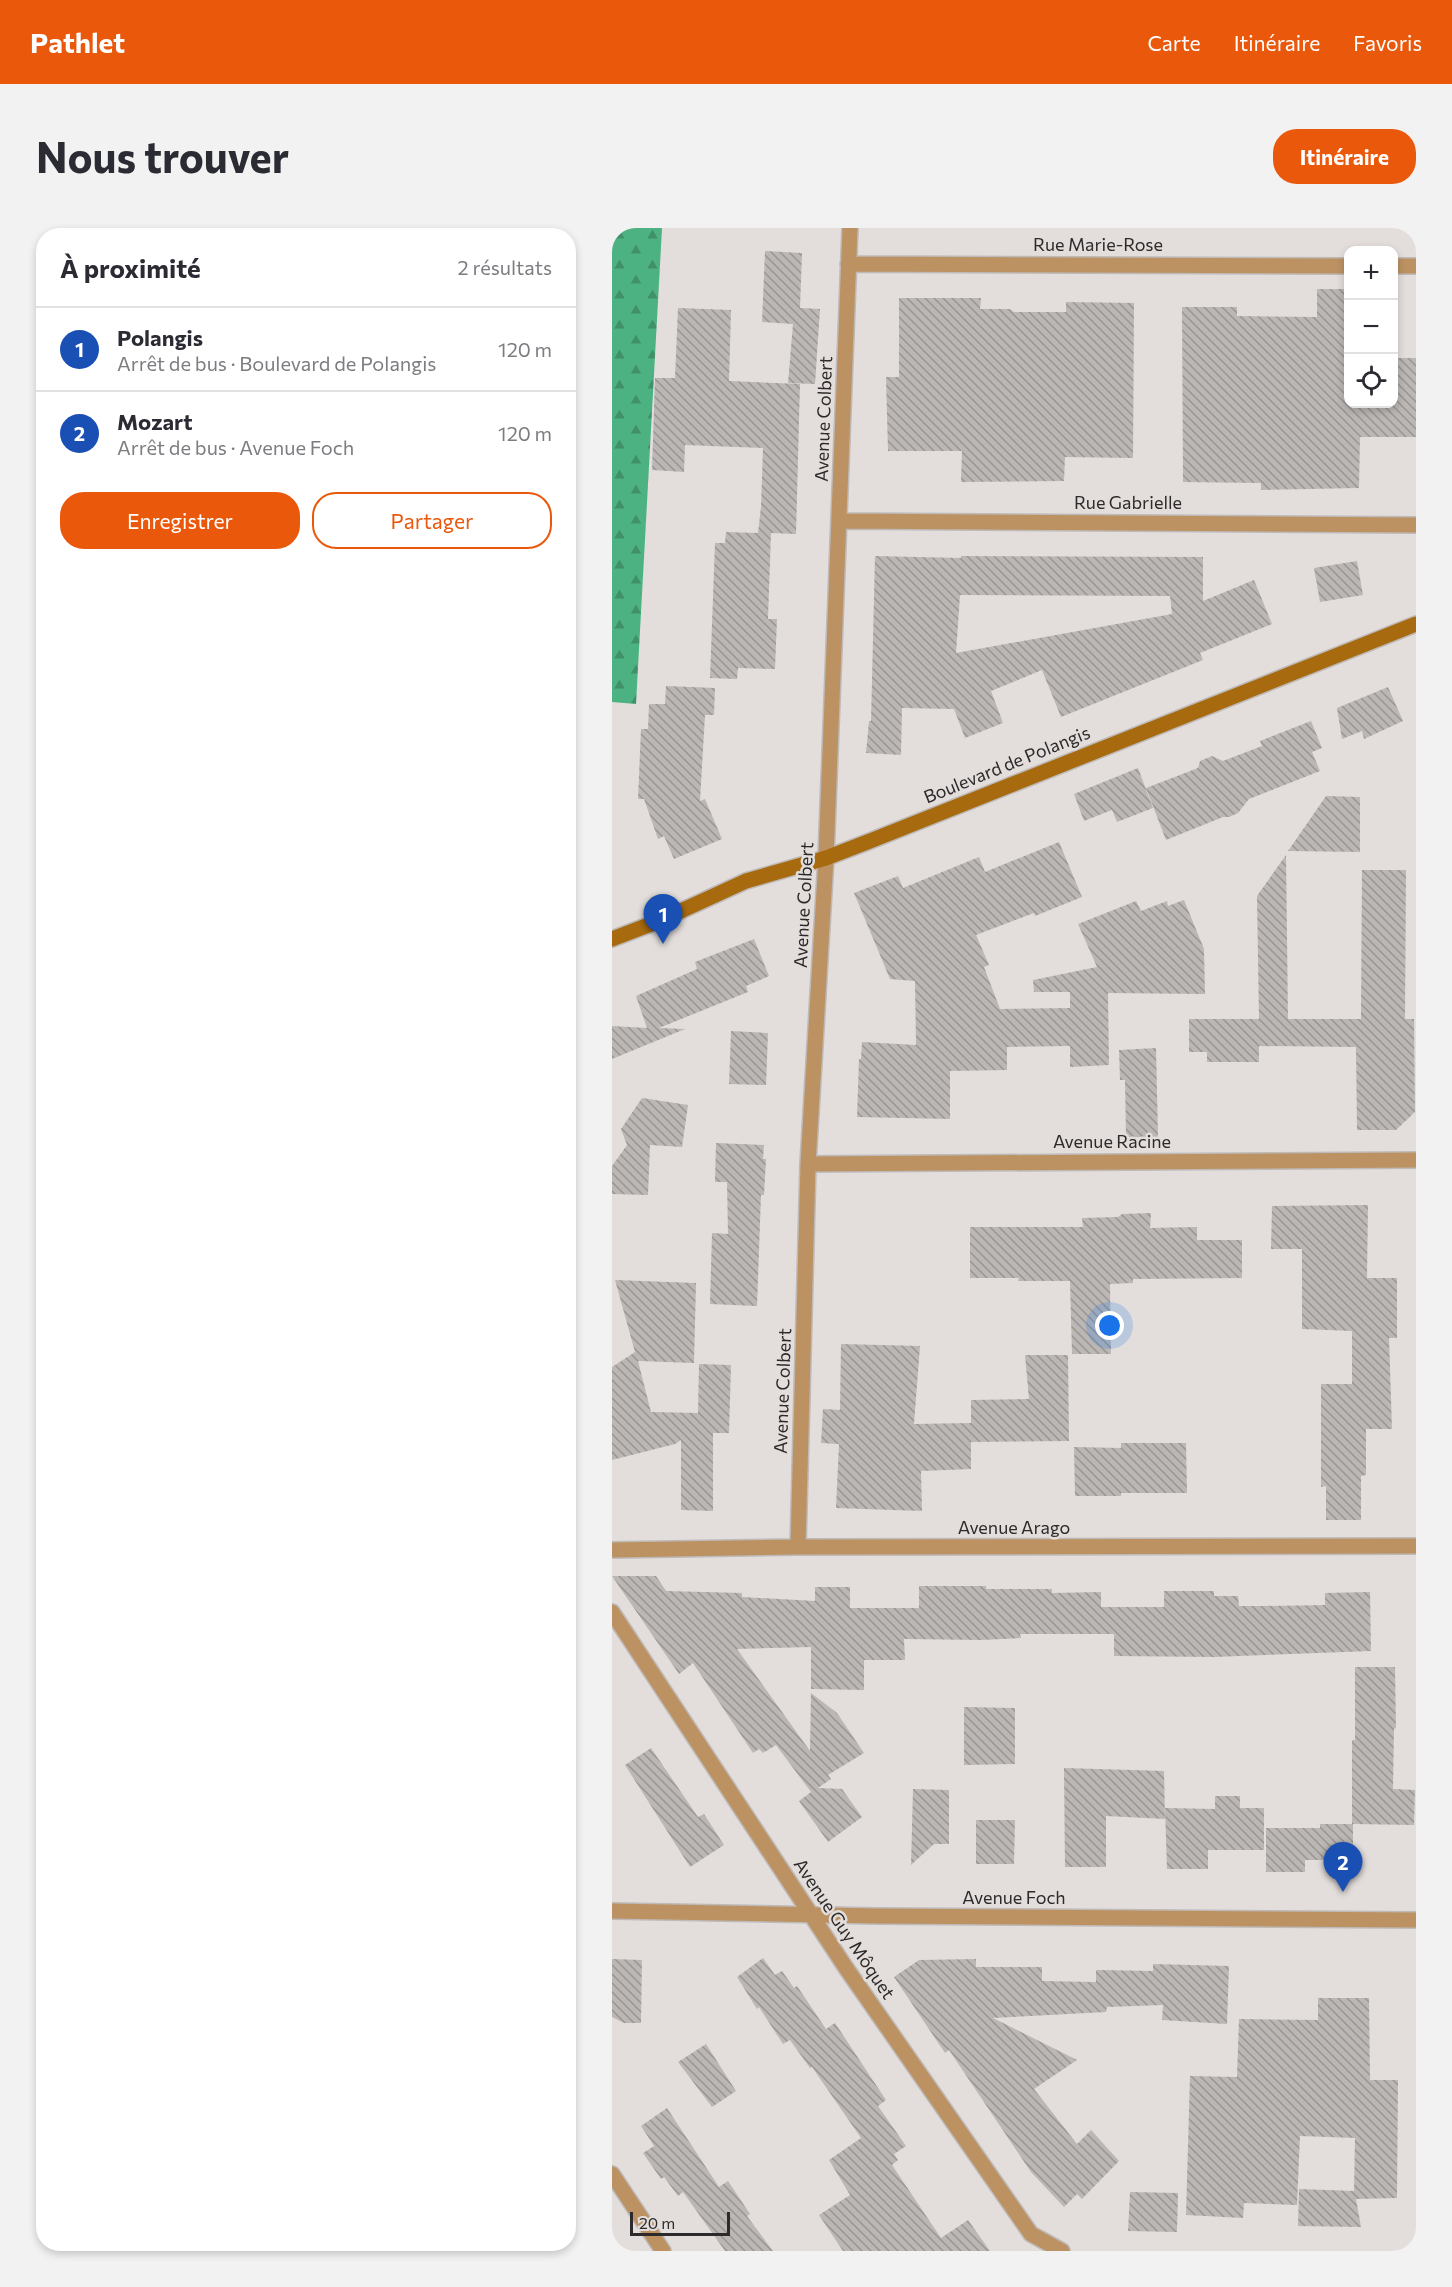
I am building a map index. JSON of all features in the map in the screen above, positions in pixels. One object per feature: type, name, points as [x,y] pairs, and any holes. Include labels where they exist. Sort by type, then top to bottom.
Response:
[{"type":"street","name":"Avenue Colbert","points":[[798,1547],[808,1164],[826,858],[850,228]]},
{"type":"street","name":"Rue Marie-Rose","points":[[848,264],[1344,266]]},
{"type":"street","points":[[1398,266],[1416,266]]},
{"type":"street","name":"Rue Gabrielle","points":[[840,521],[1416,525]]},
{"type":"street","name":"Boulevard de Polangis","points":[[612,939],[659,921],[746,881],[826,858],[1416,624]]},
{"type":"street","name":"Avenue Racine","points":[[808,1164],[1416,1160]]},
{"type":"street","name":"Avenue Arago","points":[[612,1550],[798,1547],[1416,1546]]},
{"type":"street","name":"Avenue Guy Môquet","points":[[612,1612],[811,1915],[1031,2234],[1062,2251]]},
{"type":"street","name":"Avenue Foch","points":[[612,1911],[1416,1920]]},
{"type":"street","points":[[612,2174],[663,2251]]},
{"type":"green space","points":[[612,228],[662,228],[636,704],[612,702]]},
{"type":"building","points":[[765,251],[802,253],[800,308],[820,309],[815,384],[788,383],[793,324],[762,322]]},
{"type":"building","points":[[1317,289],[1344,289],[1344,408],[1398,408],[1398,358],[1416,358],[1416,437],[1360,437],[1359,488],[1261,490],[1261,483],[1183,482],[1182,307],[1237,307],[1237,316],[1317,317]]},
{"type":"building","points":[[899,298],[981,298],[980,309],[1010,309],[1014,312],[1066,312],[1066,302],[1134,303],[1133,458],[1065,457],[1064,481],[961,482],[962,451],[888,451],[886,377],[899,377]]},
{"type":"building","points":[[678,308],[731,310],[729,381],[800,384],[796,534],[771,533],[768,619],[777,619],[775,669],[738,668],[737,679],[710,678],[715,543],[725,543],[726,532],[758,533],[763,448],[685,445],[684,472],[652,470],[655,378],[675,378]]},
{"type":"building","points":[[875,556],[1203,557],[1203,601],[1254,580],[1272,624],[1200,653],[1203,660],[1061,717],[1042,670],[991,691],[1003,723],[965,738],[954,709],[902,708],[901,755],[866,753],[869,721],[871,721]],"holes":[[[960,595],[1170,596],[1172,614],[956,653]]]},
{"type":"building","points":[[1357,561],[1363,595],[1320,602],[1314,568]]},
{"type":"building","points":[[666,686],[715,688],[714,715],[705,715],[700,801],[705,799],[722,839],[674,859],[664,836],[658,839],[644,799],[638,799],[641,729],[648,729],[649,704],[665,704]]},
{"type":"building","points":[[1388,687],[1403,721],[1364,739],[1362,731],[1342,739],[1337,708]]},
{"type":"building","points":[[1311,721],[1322,748],[1312,752],[1320,771],[1249,799],[1238,813],[1166,840],[1146,788],[1198,768],[1200,761],[1212,756],[1223,761],[1262,746],[1260,741]]},
{"type":"building","points":[[1138,768],[1153,808],[1117,822],[1112,810],[1084,821],[1074,794]]},
{"type":"building","points":[[1326,796],[1360,797],[1360,852],[1288,851]]},
{"type":"building","points":[[1059,842],[1082,897],[1035,916],[1034,913],[976,935],[989,965],[984,967],[1000,1009],[1070,1008],[1070,992],[1034,992],[1033,980],[1097,967],[1078,924],[1136,901],[1141,911],[1167,901],[1168,906],[1184,900],[1204,949],[1205,994],[1108,993],[1109,1065],[1070,1067],[1070,1046],[1007,1047],[1007,1070],[950,1071],[950,1119],[857,1117],[859,1059],[861,1059],[862,1042],[916,1045],[915,981],[890,979],[854,893],[898,876],[903,888],[979,857],[985,872]]},
{"type":"building","points":[[1286,855],[1288,1019],[1361,1019],[1362,870],[1406,870],[1405,1019],[1414,1019],[1415,1112],[1396,1130],[1357,1130],[1356,1047],[1259,1046],[1259,1062],[1207,1062],[1207,1052],[1189,1052],[1189,1019],[1259,1019],[1257,896]]},
{"type":"building","points":[[754,939],[769,976],[746,986],[748,992],[659,1028],[685,1029],[612,1059],[612,1026],[647,1028],[636,996],[697,969],[695,962]]},
{"type":"building","points":[[731,1031],[768,1033],[766,1085],[729,1084]]},
{"type":"building","points":[[1156,1048],[1158,1137],[1126,1137],[1125,1080],[1120,1080],[1119,1050]]},
{"type":"building","points":[[642,1098],[688,1105],[682,1147],[650,1145],[648,1195],[612,1194],[612,1166],[627,1145],[621,1129]]},
{"type":"building","points":[[716,1143],[764,1145],[763,1159],[766,1159],[764,1195],[761,1195],[757,1306],[710,1304],[712,1233],[728,1234],[727,1182],[715,1182]]},
{"type":"building","points":[[1368,1205],[1367,1278],[1397,1278],[1397,1338],[1389,1338],[1392,1429],[1366,1429],[1366,1475],[1361,1476],[1361,1520],[1326,1520],[1326,1486],[1321,1487],[1321,1384],[1352,1384],[1352,1331],[1302,1329],[1302,1249],[1271,1249],[1272,1206]]},
{"type":"building","points":[[1151,1213],[1150,1228],[1197,1227],[1197,1240],[1242,1240],[1242,1278],[1133,1279],[1133,1283],[1110,1284],[1111,1354],[1072,1354],[1070,1281],[970,1278],[970,1227],[1083,1227],[1082,1218]]},
{"type":"building","points":[[615,1280],[696,1283],[694,1363],[638,1361],[651,1412],[698,1413],[699,1364],[731,1365],[729,1433],[713,1433],[713,1511],[681,1510],[681,1440],[675,1444],[612,1460],[612,1367],[635,1352]]},
{"type":"building","points":[[841,1344],[920,1346],[914,1424],[971,1423],[971,1400],[1029,1399],[1025,1355],[1068,1355],[1069,1441],[971,1442],[971,1469],[921,1471],[922,1511],[836,1508],[839,1444],[821,1443],[823,1409],[840,1410]]},
{"type":"building","points":[[1121,1443],[1186,1443],[1187,1493],[1075,1496],[1074,1447],[1121,1448]]},
{"type":"building","points":[[612,1576],[656,1576],[666,1591],[742,1593],[742,1597],[815,1601],[815,1587],[850,1587],[850,1608],[919,1608],[919,1586],[1052,1589],[1052,1593],[1101,1592],[1101,1607],[1164,1607],[1164,1591],[1214,1591],[1214,1596],[1238,1596],[1239,1606],[1325,1605],[1325,1593],[1370,1592],[1371,1651],[1214,1657],[1114,1656],[1114,1634],[1020,1634],[1021,1638],[981,1640],[904,1639],[905,1660],[864,1660],[864,1690],[811,1689],[811,1647],[737,1649],[810,1751],[811,1693],[837,1713],[864,1753],[828,1775],[831,1779],[818,1788],[842,1789],[862,1817],[828,1842],[799,1801],[811,1792],[776,1745],[763,1753],[759,1749],[753,1753],[693,1663],[679,1674]]},
{"type":"building","points":[[1355,1667],[1395,1667],[1396,1729],[1394,1728],[1393,1789],[1415,1790],[1414,1825],[1353,1824],[1353,1860],[1305,1860],[1305,1872],[1266,1872],[1266,1828],[1320,1828],[1320,1824],[1352,1824]]},
{"type":"building","points":[[964,1707],[1015,1708],[1015,1764],[964,1765]]},
{"type":"building","points":[[651,1748],[698,1817],[704,1814],[724,1845],[690,1867],[625,1765]]},
{"type":"building","points":[[1064,1768],[1164,1771],[1165,1819],[1106,1816],[1106,1867],[1065,1867]]},
{"type":"building","points":[[913,1789],[949,1790],[949,1844],[934,1844],[911,1865]]},
{"type":"building","points":[[1215,1796],[1240,1796],[1240,1808],[1264,1808],[1264,1850],[1208,1850],[1208,1869],[1167,1869],[1165,1808],[1215,1809]]},
{"type":"building","points":[[976,1820],[1015,1820],[1014,1864],[976,1864]]},
{"type":"building","points":[[763,1958],[775,1975],[782,1971],[794,1988],[797,1986],[826,2029],[835,2023],[886,2100],[878,2106],[906,2146],[894,2154],[898,2160],[892,2165],[941,2238],[968,2220],[990,2251],[843,2251],[819,2215],[850,2195],[829,2160],[861,2138],[812,2067],[810,2068],[790,2040],[783,2044],[737,1977]]},
{"type":"building","points":[[612,1959],[642,1960],[641,2023],[624,2023],[612,2017]]},
{"type":"building","points":[[976,1959],[976,1967],[1042,1967],[1042,1981],[1096,1982],[1096,1970],[1153,1971],[1153,1964],[1229,1966],[1227,2024],[1162,2020],[1163,2005],[1107,2007],[1106,2012],[993,2018],[1077,2060],[1034,2089],[1077,2144],[1091,2130],[1119,2161],[1082,2199],[1077,2194],[1064,2207],[1031,2172],[949,2050],[945,2053],[894,1977],[919,1960]]},
{"type":"building","points":[[1318,1998],[1369,1998],[1370,2080],[1398,2080],[1397,2198],[1356,2199],[1361,2227],[1298,2226],[1299,2189],[1354,2191],[1355,2138],[1300,2136],[1297,2205],[1244,2203],[1243,2218],[1186,2215],[1190,2076],[1237,2077],[1239,2019],[1318,2020]]},
{"type":"building","points":[[706,2044],[736,2091],[712,2107],[678,2062]]},
{"type":"building","points":[[667,2108],[719,2187],[728,2181],[750,2214],[747,2216],[773,2251],[725,2251],[683,2192],[678,2196],[664,2177],[661,2179],[643,2153],[654,2146],[641,2126]]},
{"type":"building","points":[[1130,2192],[1178,2193],[1177,2232],[1128,2231]]},
{"type":"place","name":"Polangis","points":[[663,944]]},
{"type":"place","name":"Mozart","points":[[1343,1892]]}]
